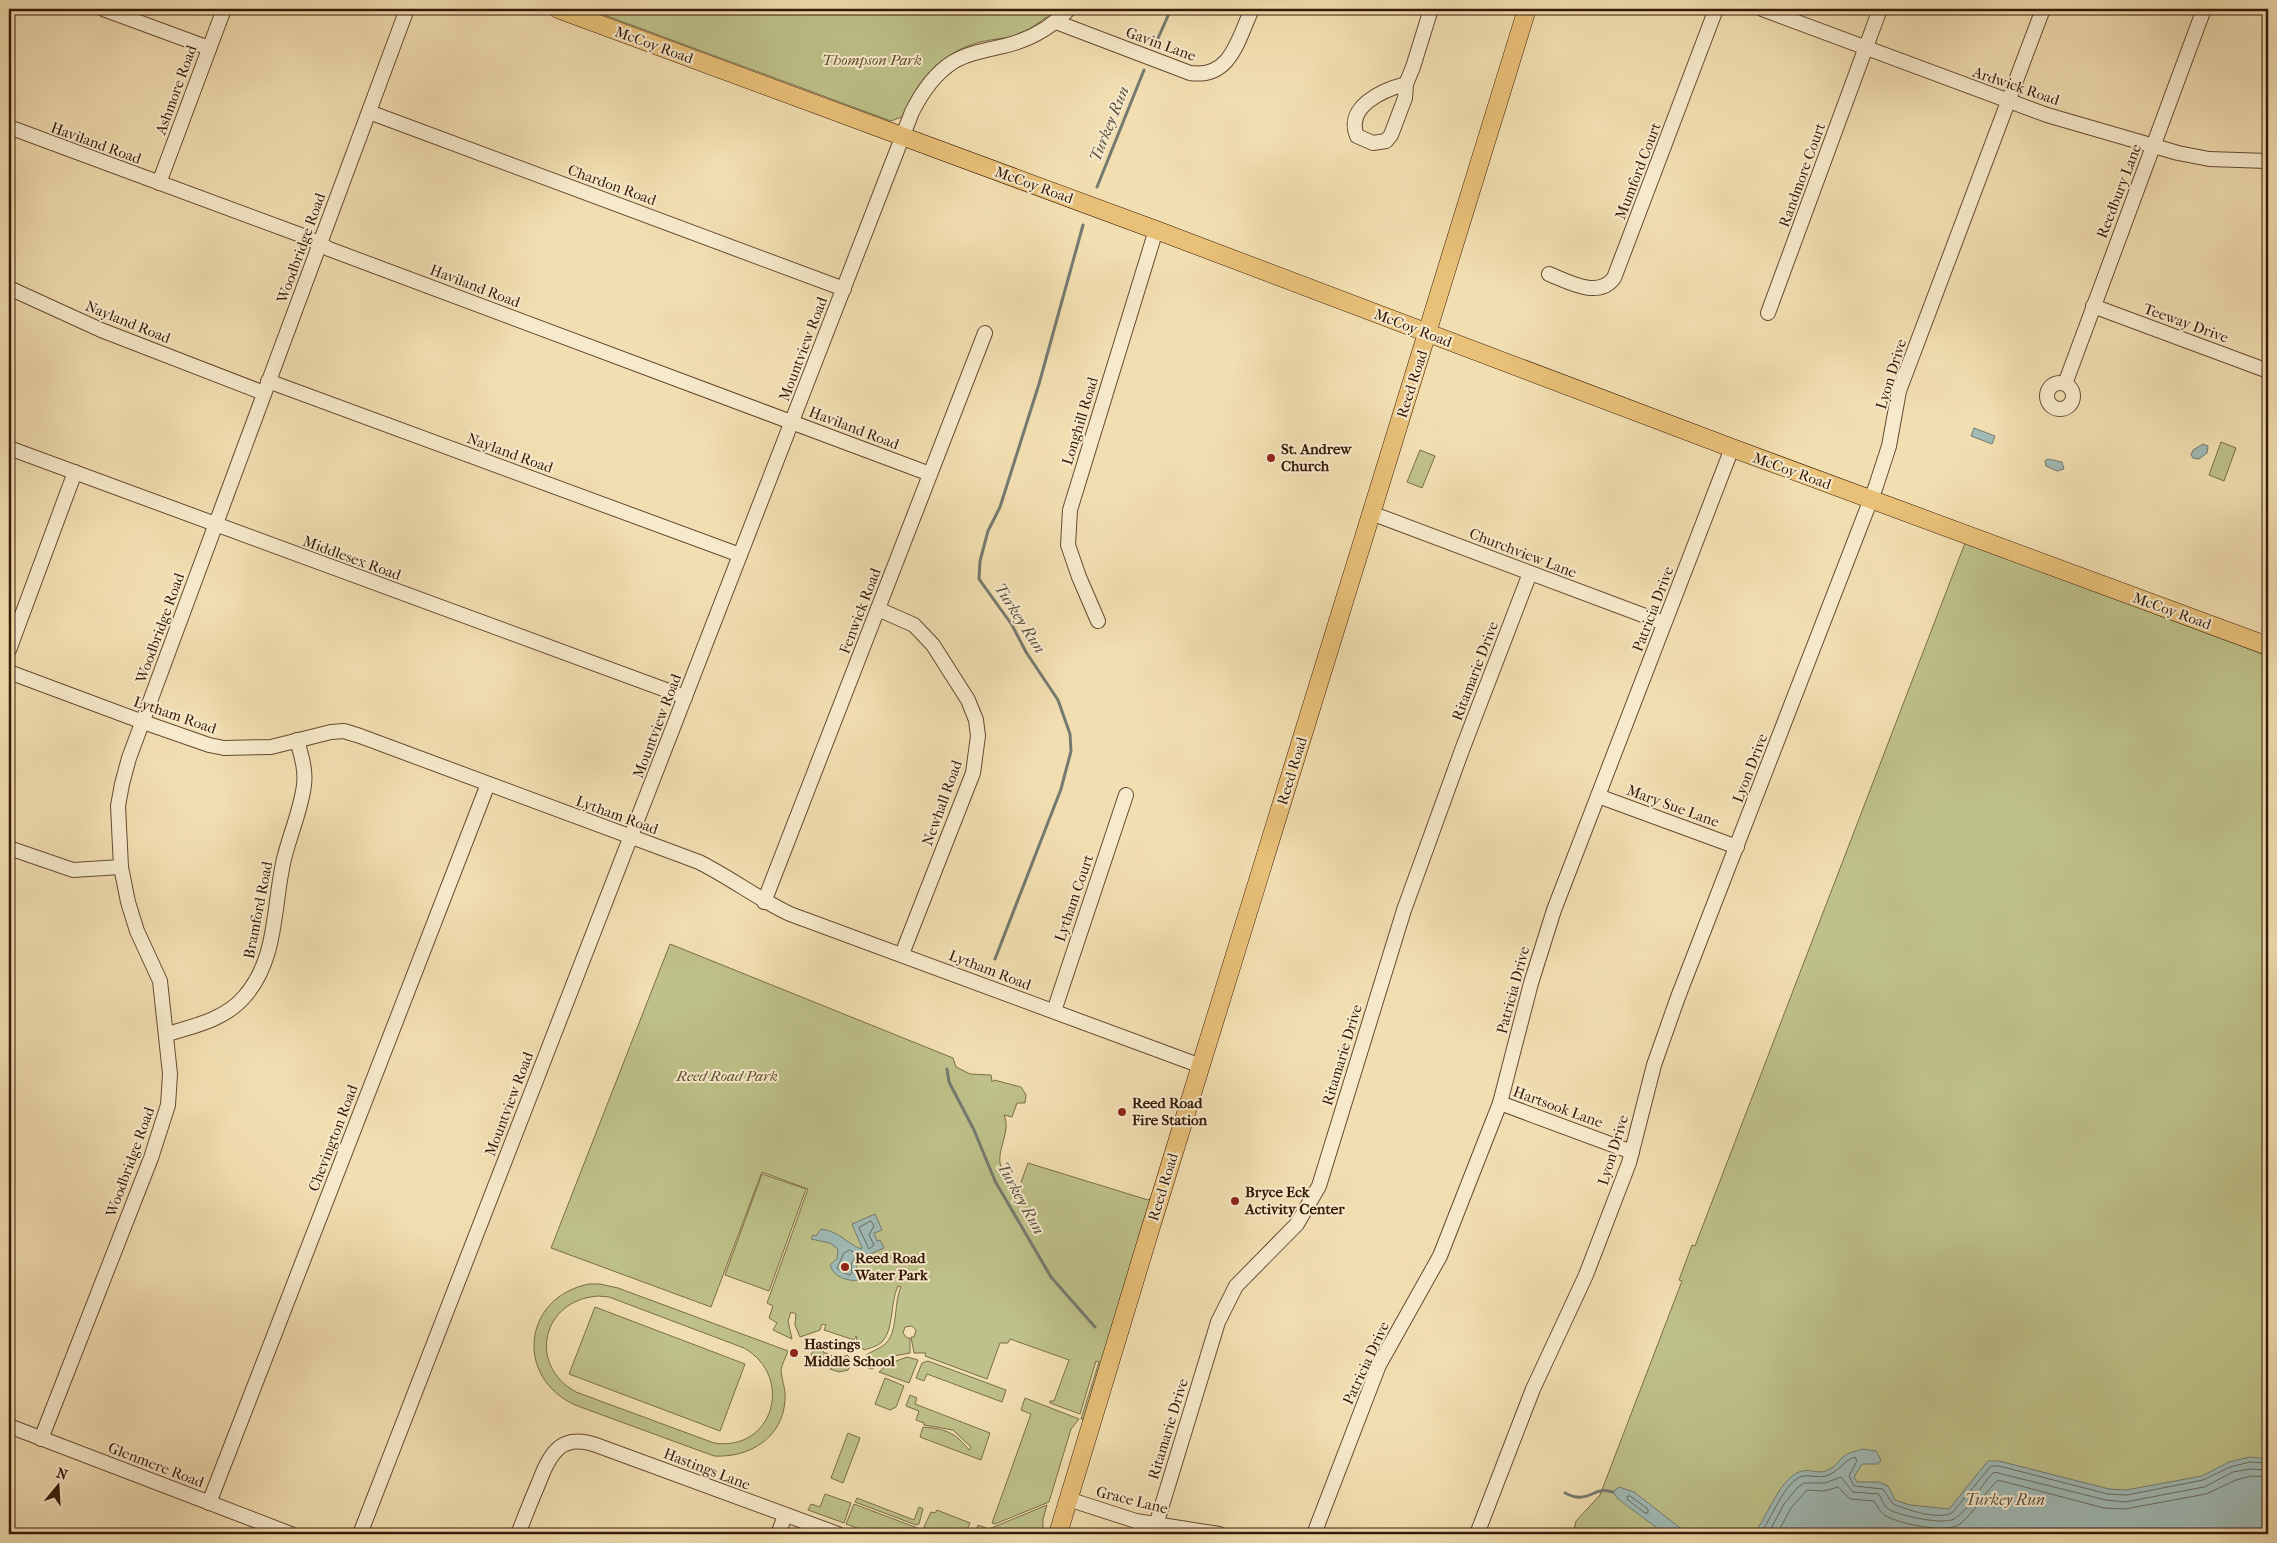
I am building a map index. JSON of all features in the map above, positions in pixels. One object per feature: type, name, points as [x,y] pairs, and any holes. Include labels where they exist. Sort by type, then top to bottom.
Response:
[{"type":"main road","name":"McCoy Road","points":[[558,9],[1156,230],[1870,500],[2268,646]]},
{"type":"main road","name":"Reed Road","points":[[1058,1534],[1527,9]]},
{"type":"street","points":[[104,9],[209,48]]},
{"type":"street","name":"Ashmore Road","points":[[159,183],[224,9]]},
{"type":"street","name":"Woodbridge Road","points":[[41,1439],[161,1132],[168,1105],[170,1074],[160,981],[137,931],[128,902],[121,867],[119,799],[129,758],[407,9]]},
{"type":"street","name":"Mountview Road","points":[[360,1534],[902,137],[921,94],[931,80],[946,67],[961,58],[1022,41],[1056,22],[1069,9]]},
{"type":"street","name":"Gavin Lane","points":[[1056,22],[1190,73],[1198,74],[1214,72],[1222,67],[1230,56],[1252,9]]},
{"type":"street","points":[[1406,84],[1393,87],[1358,109],[1354,120],[1357,136],[1373,143],[1386,141],[1391,135],[1431,9]]},
{"type":"street","name":"Mumford Court","points":[[1549,274],[1592,288],[1604,287],[1614,278],[1716,9]]},
{"type":"street","name":"Ardwick Road","points":[[1762,9],[2048,115],[2178,153],[2209,159],[2268,161]]},
{"type":"street","name":"Randmore Court","points":[[1768,313],[1880,9]]},
{"type":"street","name":"Lyon Drive","points":[[1477,1534],[1533,1389],[1586,1275],[1632,1152],[1654,1065],[1870,500],[1889,446],[1899,391],[2043,9]]},
{"type":"street","name":"Reedbury Lane","points":[[2064,384],[2204,9]]},
{"type":"street","name":"Chardon Road","points":[[368,112],[844,289]]},
{"type":"street","name":"Haviland Road","points":[[9,127],[930,474]]},
{"type":"street","name":"Longhill Road","points":[[1098,621],[1079,578],[1068,545],[1070,510],[1156,230]]},
{"type":"street","name":"Nayland Road","points":[[9,288],[101,330],[740,555]]},
{"type":"street","name":"Teeway Drive","points":[[2093,306],[2268,371]]},
{"type":"street","name":"Fenwick Road","points":[[764,902],[986,333]]},
{"type":"street","name":"Middlesex Road","points":[[9,448],[685,697]]},
{"type":"street","name":"Patricia Drive","points":[[1314,1534],[1379,1366],[1440,1256],[1500,1103],[1543,944],[1732,448]]},
{"type":"street","points":[[9,650],[75,472]]},
{"type":"street","name":"Churchview Lane","points":[[1371,513],[1664,623]]},
{"type":"street","name":"Ritamarie Drive","points":[[1156,1525],[1218,1322],[1236,1286],[1297,1224],[1319,1186],[1404,910],[1462,750],[1530,573]]},
{"type":"street","name":"Newhall Road","points":[[878,609],[914,626],[933,645],[968,700],[976,720],[978,736],[973,773],[902,954]]},
{"type":"street","name":"Lytham Road","points":[[9,672],[143,722],[224,748],[256,749],[322,734],[344,732],[360,736],[707,866],[722,873],[764,902],[790,914],[1201,1066]]},
{"type":"street","name":"Bramford Road","points":[[167,1034],[204,1023],[231,1009],[253,987],[265,964],[284,860],[304,784],[303,760],[298,740]]},
{"type":"street","name":"Chevington Road","points":[[209,1503],[488,784]]},
{"type":"street","name":"Lytham Court","points":[[1054,1011],[1126,795]]},
{"type":"street","name":"Mary Sue Lane","points":[[1598,796],[1737,847]]},
{"type":"street","points":[[9,848],[73,870],[121,867]]},
{"type":"street","name":"Hartsook Lane","points":[[1500,1103],[1632,1152]]},
{"type":"street","name":"Glenmere Road","points":[[9,1426],[291,1534]]},
{"type":"street","name":"Hastings Lane","points":[[518,1534],[548,1459],[555,1450],[564,1444],[576,1441],[596,1445],[838,1534]]},
{"type":"street","name":"Grace Lane","points":[[1068,1499],[1156,1525],[1189,1528],[1219,1534]]},
{"type":"street","points":[[778,1534],[785,1516]]},
{"type":"green space","name":"Thompson Park","points":[[588,9],[1056,9],[1020,34],[980,42],[943,60],[916,90],[904,116],[891,121]]},
{"type":"green space","points":[[2221,442],[2236,448],[2224,481],[2209,475]]},
{"type":"green space","points":[[1420,450],[1435,456],[1422,488],[1407,482]]},
{"type":"green space","points":[[1965,543],[2268,656],[2268,1534],[1573,1534],[1576,1521],[1600,1495],[1682,1281],[1679,1280],[1692,1245],[1695,1246]]},
{"type":"green space","name":"Reed Road Park","points":[[670,944],[953,1058],[956,1067],[970,1074],[991,1075],[992,1082],[994,1080],[1021,1087],[1026,1095],[1025,1103],[1017,1103],[1012,1117],[1004,1115],[1006,1127],[1000,1157],[1001,1167],[1015,1181],[1019,1188],[1028,1163],[1148,1200],[1151,1197],[1084,1419],[1081,1419],[1099,1362],[1096,1361],[1080,1414],[1050,1403],[1050,1401],[1054,1401],[1069,1360],[1010,1339],[1008,1343],[1000,1343],[987,1379],[925,1356],[926,1353],[914,1353],[911,1337],[914,1337],[916,1330],[912,1326],[905,1327],[903,1333],[907,1338],[910,1338],[910,1353],[894,1356],[872,1369],[868,1368],[866,1355],[884,1345],[892,1333],[901,1287],[898,1286],[886,1337],[882,1342],[871,1348],[864,1350],[856,1342],[856,1336],[854,1340],[824,1330],[826,1325],[822,1324],[820,1330],[800,1337],[795,1325],[796,1314],[791,1312],[788,1321],[792,1339],[773,1330],[777,1323],[769,1318],[773,1306],[767,1303],[808,1189],[762,1172],[711,1307],[551,1248]]},
{"type":"green space","points":[[762,1174],[806,1189],[769,1291],[725,1275]]},
{"type":"green space","points":[[589,1284],[600,1284],[618,1288],[788,1351],[781,1370],[785,1400],[783,1413],[778,1425],[762,1443],[751,1449],[727,1456],[714,1456],[575,1405],[555,1392],[542,1376],[535,1358],[534,1339],[539,1321],[550,1304],[567,1292]],"holes":[[[598,1296],[609,1297],[744,1348],[760,1361],[769,1376],[772,1393],[770,1410],[763,1425],[751,1436],[734,1443],[714,1443],[576,1392],[561,1380],[551,1366],[547,1351],[548,1335],[554,1321],[564,1309],[579,1300]]]},
{"type":"green space","points":[[595,1307],[745,1364],[720,1431],[569,1374]]},
{"type":"green space","points":[[818,1346],[828,1347],[823,1352],[840,1359],[847,1355],[851,1364],[848,1370],[839,1372],[830,1369],[838,1363],[823,1357],[814,1361],[811,1354]]},
{"type":"green space","points":[[907,1357],[918,1360],[909,1383],[879,1372],[888,1364]]},
{"type":"green space","points":[[928,1361],[1006,1390],[1002,1402],[927,1374],[924,1381],[916,1378],[922,1363]]},
{"type":"green space","points":[[885,1378],[904,1386],[896,1407],[890,1410],[875,1404]]},
{"type":"green space","points":[[910,1395],[917,1398],[915,1404],[990,1433],[981,1460],[920,1437],[923,1427],[938,1429],[954,1435],[969,1450],[971,1447],[953,1430],[924,1425],[924,1423],[916,1420],[919,1411],[906,1406]]},
{"type":"green space","points":[[1025,1398],[1079,1419],[1071,1429],[1049,1502],[995,1524],[992,1523],[1031,1414],[1021,1410]]},
{"type":"green space","points":[[848,1433],[860,1438],[843,1483],[831,1478]]},
{"type":"green space","points":[[825,1494],[851,1503],[844,1523],[808,1510],[811,1504],[820,1507]]},
{"type":"green space","points":[[857,1498],[914,1520],[919,1507],[923,1509],[919,1524],[916,1525],[855,1502]]},
{"type":"green space","points":[[854,1504],[920,1529],[918,1534],[874,1534],[846,1524]]},
{"type":"green space","points":[[1047,1505],[1043,1519],[1043,1534],[975,1534],[978,1525],[989,1529]]},
{"type":"green space","points":[[937,1510],[970,1523],[965,1534],[921,1534],[923,1530],[925,1531],[926,1528],[924,1527],[931,1512],[935,1513]]},
{"type":"water","points":[[1974,428],[1995,436],[1992,444],[1971,436]]},
{"type":"water","points":[[2203,444],[2208,446],[2207,453],[2199,459],[2193,458],[2191,455],[2193,450]]},
{"type":"water","points":[[2048,459],[2062,462],[2064,469],[2057,471],[2046,466],[2045,461]]},
{"type":"water","points":[[875,1214],[882,1230],[874,1233],[877,1241],[880,1240],[884,1248],[863,1257],[861,1262],[858,1261],[856,1268],[863,1273],[860,1280],[851,1280],[838,1276],[830,1265],[837,1259],[838,1249],[830,1243],[811,1239],[813,1235],[816,1236],[821,1229],[827,1230],[861,1249],[852,1224]]},
{"type":"water","name":"Turkey Run","points":[[1862,1449],[1876,1451],[1881,1460],[1878,1464],[1862,1464],[1854,1477],[1857,1482],[1879,1482],[1888,1486],[1895,1500],[1910,1505],[1949,1509],[1988,1461],[1999,1461],[2109,1489],[2126,1490],[2202,1476],[2229,1462],[2250,1457],[2268,1459],[2268,1534],[1754,1534],[1779,1491],[1792,1476],[1802,1471],[1826,1471],[1846,1455]]},
{"type":"water","points":[[1619,1487],[1634,1492],[1688,1534],[1665,1534],[1618,1499],[1613,1492]]},
{"type":"waterway","name":"Turkey Run","points":[[1155,45],[1171,9]]},
{"type":"waterway","name":"Turkey Run","points":[[1097,187],[1144,70]]},
{"type":"waterway","name":"Turkey Run","points":[[995,959],[1061,789],[1071,751],[1070,734],[1058,700],[1026,652],[1012,625],[979,579],[980,561],[988,531],[1000,507],[1039,384],[1083,225]]},
{"type":"waterway","name":"Turkey Run","points":[[947,1069],[949,1082],[974,1130],[995,1181],[1051,1277],[1095,1327]]},
{"type":"waterway","name":"Turkey Run","points":[[1565,1493],[1574,1497],[1582,1497],[1598,1491],[1613,1492]]},
{"type":"place","name":"St. Andrew Church","points":[[1271,458]]},
{"type":"place","name":"Reed Road Fire Station","points":[[1122,1112]]},
{"type":"place","name":"Bryce Eck Activity Center","points":[[1235,1201]]},
{"type":"place","name":"Reed Road Water Park","points":[[845,1267]]},
{"type":"place","name":"Hastings Middle School","points":[[794,1353]]}]
